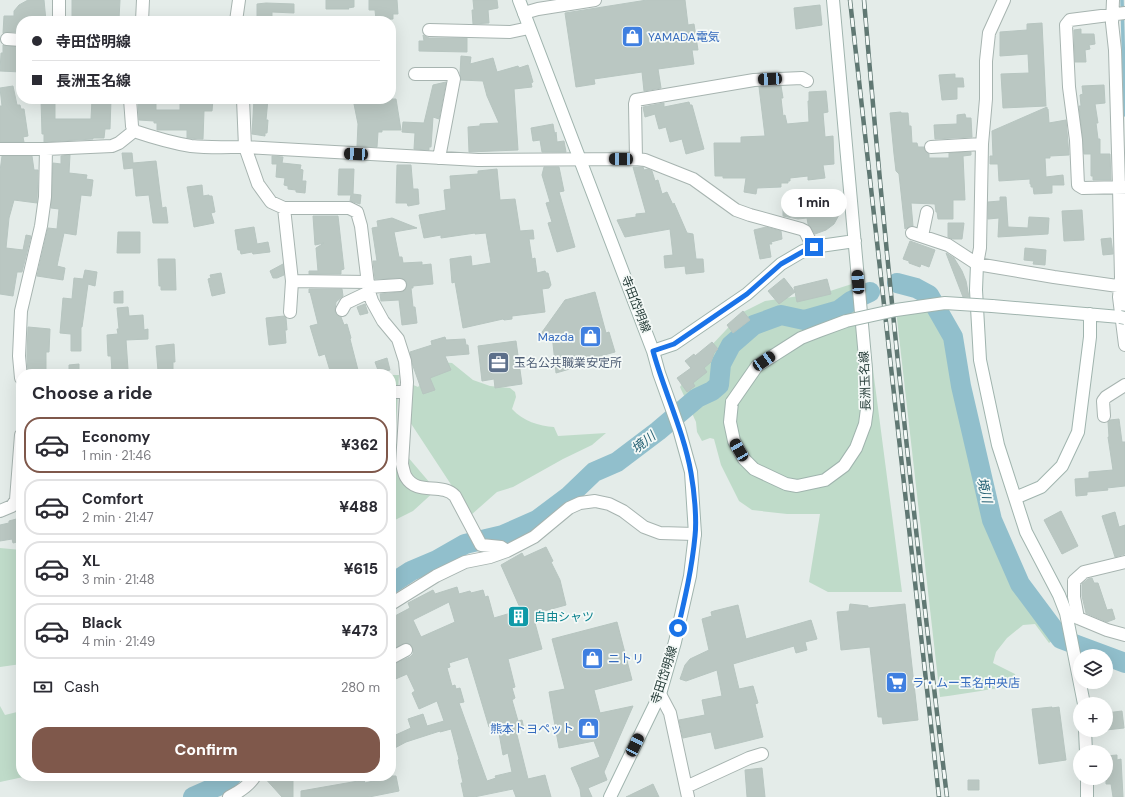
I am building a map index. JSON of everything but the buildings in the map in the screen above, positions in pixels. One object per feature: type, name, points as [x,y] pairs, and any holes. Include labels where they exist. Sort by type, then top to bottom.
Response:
[{"type":"street","points":[[59,0],[59,16]]},
{"type":"street","points":[[142,16],[144,0]]},
{"type":"street","points":[[237,16],[239,0]]},
{"type":"street","name":"寺田岱明線","points":[[519,0],[653,351],[669,403],[679,429],[691,472],[695,534],[690,576],[675,642],[660,694],[610,797]]},
{"type":"street","points":[[524,13],[538,8],[595,0]]},
{"type":"street","name":"長洲玉名線","points":[[833,0],[855,241],[858,282],[860,302],[866,369],[867,409],[865,424],[856,448],[844,466],[825,480],[797,486],[786,484],[754,469],[744,458],[734,441],[730,422],[732,402],[756,366],[801,338],[846,321],[896,310],[945,303],[1123,317]]},
{"type":"street","points":[[1004,0],[990,34],[986,61],[986,99],[982,144],[980,248],[977,264],[976,290],[980,360],[998,445],[1026,532],[1059,595],[1071,617],[1125,635]]},
{"type":"street","points":[[1113,0],[1119,13]]},
{"type":"street","points":[[1119,13],[1070,20],[1066,25],[1069,87],[1076,140],[1078,185],[1083,188],[1122,187]]},
{"type":"street","points":[[1119,13],[1112,23],[1115,50],[1122,187],[1122,286],[1119,296],[1125,345]]},
{"type":"street","points":[[429,30],[510,32],[529,28]]},
{"type":"street","points":[[7,39],[16,40]]},
{"type":"street","points":[[416,74],[446,73],[452,74],[454,79],[439,158]]},
{"type":"street","points":[[636,159],[634,104],[636,100],[754,80],[802,78],[807,81]]},
{"type":"street","points":[[130,104],[132,126],[134,131]]},
{"type":"street","points":[[243,104],[245,147],[258,184],[271,202],[284,208],[349,208],[357,212],[361,226],[368,287],[372,301],[383,321],[398,339],[405,361],[407,382],[402,464],[405,477],[413,485],[426,489],[442,489],[451,492],[481,545],[501,547],[507,551]]},
{"type":"street","points":[[134,131],[190,145],[478,160],[645,160],[693,179],[736,210],[801,229],[804,231],[814,247]]},
{"type":"street","points":[[0,149],[46,149],[112,146],[119,144],[134,131]]},
{"type":"street","points":[[931,147],[982,144]]},
{"type":"street","points":[[20,369],[19,356],[21,311],[41,226],[45,197],[46,149]]},
{"type":"street","points":[[284,208],[292,281],[290,312]]},
{"type":"street","points":[[927,212],[917,234],[948,245],[977,264],[1054,277],[1122,286]]},
{"type":"street","points":[[653,351],[674,344],[747,294],[781,264],[804,251],[814,247],[855,241]]},
{"type":"street","points":[[292,281],[368,287],[400,285]]},
{"type":"street","points":[[342,310],[346,303],[368,287]]},
{"type":"street","points":[[1015,498],[1041,487],[1062,466],[1078,432],[1090,337],[1090,314]]},
{"type":"street","points":[[1104,416],[1103,400],[1125,385]]},
{"type":"street","points":[[396,392],[406,392]]},
{"type":"street","points":[[1,509],[12,506],[16,500]]},
{"type":"street","points":[[396,601],[436,576],[466,562],[490,557],[507,551],[534,537],[569,508],[580,503],[595,501],[609,504],[623,510],[644,527],[660,533],[695,534]]},
{"type":"street","points":[[1083,697],[1074,657],[1071,617],[1074,597],[1074,581],[1084,572],[1125,562]]},
{"type":"street","points":[[396,655],[406,650]]},
{"type":"street","points":[[660,694],[670,713],[687,792],[749,758],[762,754]]},
{"type":"street","points":[[228,797],[243,789],[252,781]]},
{"type":"street","points":[[1087,785],[1087,797]]},
{"type":"green space","points":[[858,282],[866,316],[902,592],[828,592],[809,582],[820,514],[787,514],[752,510],[739,501],[721,465],[714,439],[710,438],[702,441],[697,432],[696,422],[680,387],[708,349],[743,312],[765,301],[827,292]]},
{"type":"green space","points":[[934,294],[953,337],[961,386],[992,520],[1020,584],[1061,639],[1053,640],[1049,643],[1035,624],[1023,625],[1007,638],[996,652],[993,663],[1015,674],[1018,686],[940,697],[896,310]]},
{"type":"green space","points":[[441,362],[452,363],[473,380],[490,386],[510,388],[515,392],[516,397],[512,409],[516,413],[526,420],[554,427],[558,436],[606,433],[592,445],[563,459],[513,487],[497,492],[471,515],[410,422],[411,384],[418,387]]},
{"type":"green space","points":[[396,375],[399,375],[396,425]]},
{"type":"green space","points":[[396,443],[436,490],[413,511],[396,520]]},
{"type":"green space","points":[[0,548],[16,550],[16,665],[0,667]]},
{"type":"green space","points":[[0,706],[5,715],[16,712],[16,779],[0,782]]},
{"type":"waterway","points":[[1122,0],[1125,115]]},
{"type":"waterway","name":"境川","points":[[897,283],[916,288],[929,295],[953,337],[961,386],[992,520],[1020,584],[1061,639],[1125,663]]},
{"type":"waterway","name":"境川","points":[[396,581],[411,571],[437,560],[465,544],[503,535],[537,520],[569,496],[594,472],[617,462],[658,431],[697,398],[712,391],[719,385],[721,364],[731,345],[754,325],[781,315],[804,320],[839,310],[851,301],[870,292]]},
{"type":"waterway","name":"境川","points":[[193,797],[218,786],[225,781]]},
{"type":"railway","points":[[850,0],[939,797]]},
{"type":"railway","points":[[864,0],[902,399],[947,797]]},
{"type":"place","name":"YAMADA電気","points":[[632,37]]},
{"type":"place","name":"Mazda","points":[[590,337]]},
{"type":"place","name":"玉名公共職業安定所","points":[[499,363]]},
{"type":"place","name":"自由シャツ","points":[[519,617]]},
{"type":"place","name":"ニトリ","points":[[592,659]]},
{"type":"place","name":"ラ・ムー玉名中央店","points":[[896,683]]},
{"type":"place","name":"熊本トヨペット","points":[[589,729]]},
{"type":"route","points":[[678,628],[690,576],[695,534],[691,472],[679,429],[659,373],[653,351],[674,344],[747,294],[781,264],[814,247]]}]
